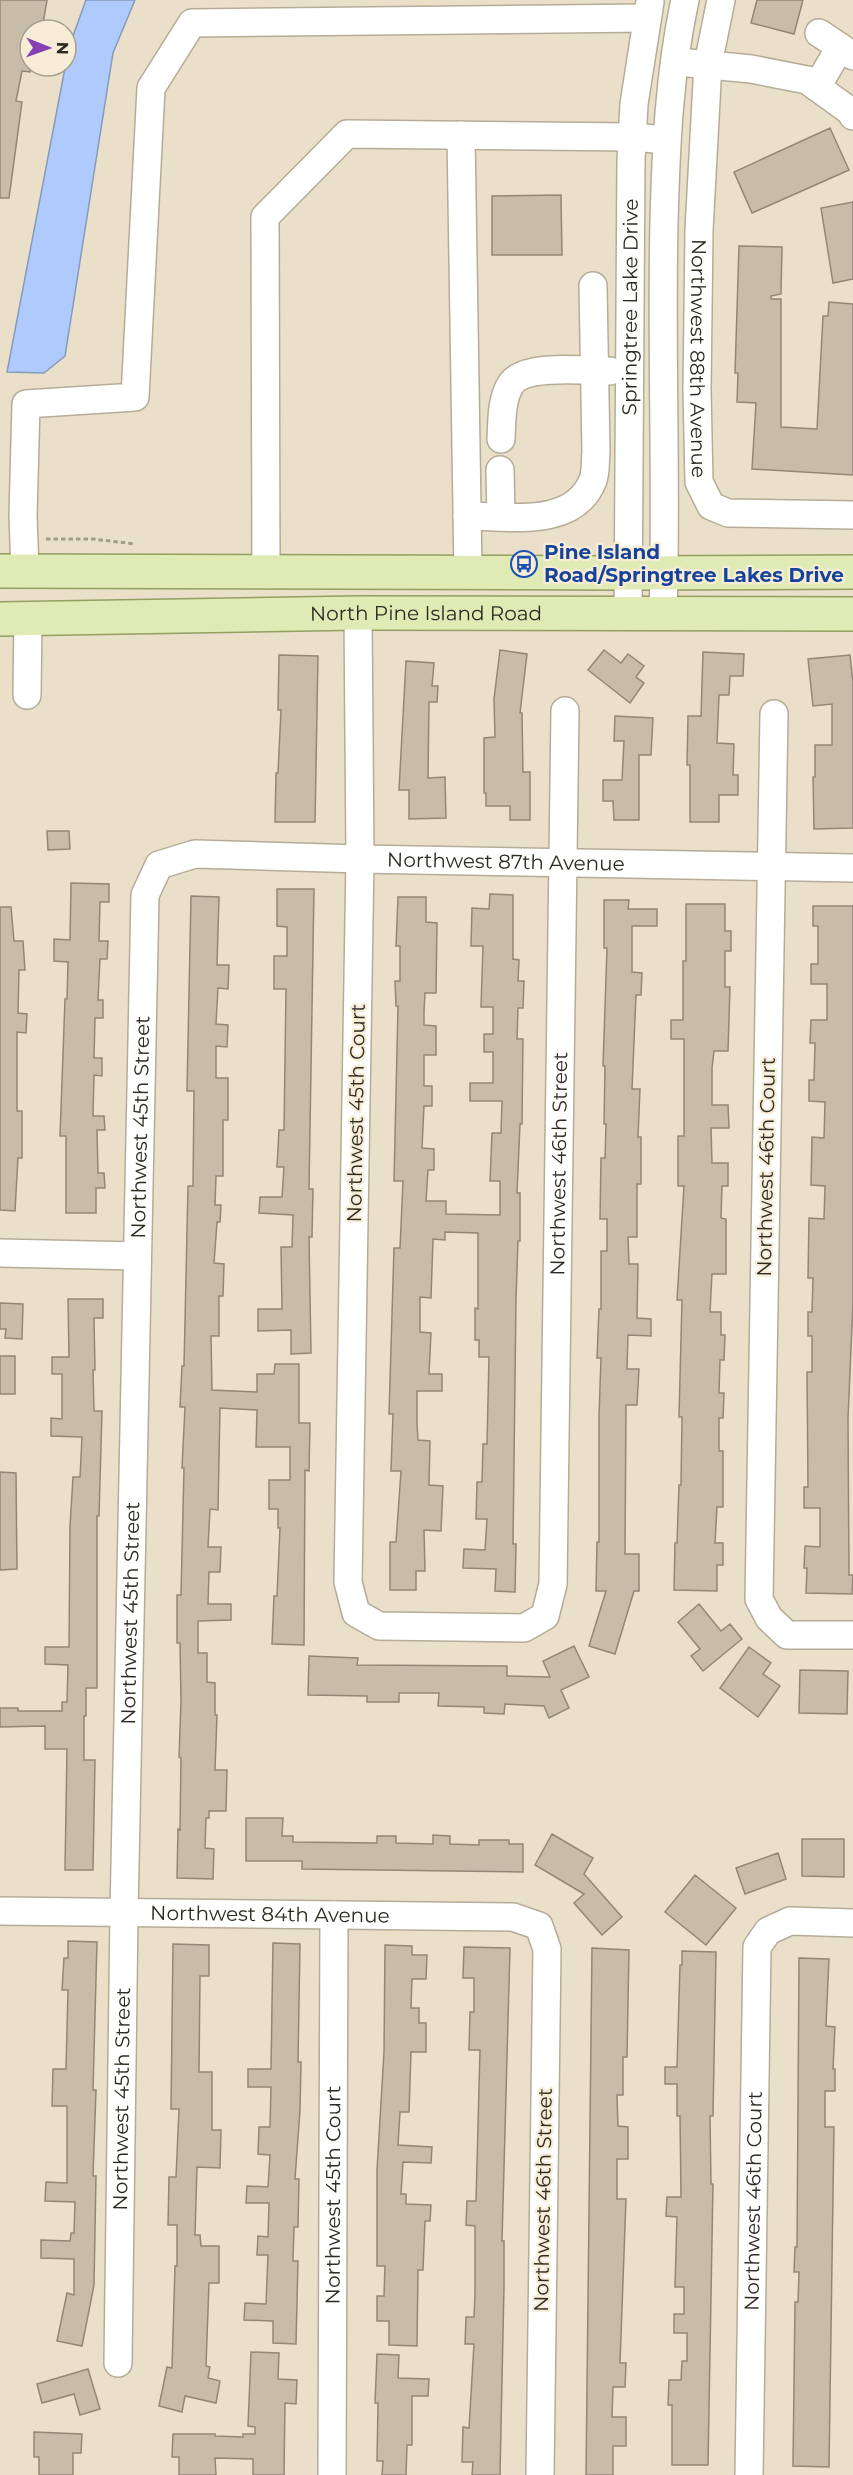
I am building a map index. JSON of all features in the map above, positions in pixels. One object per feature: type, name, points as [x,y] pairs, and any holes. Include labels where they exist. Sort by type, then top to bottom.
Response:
[{"type":"main road","name":"North Pine Island Road","points":[[12,571],[853,572]]},
{"type":"main road","points":[[142,617],[227,600],[329,598],[369,572]]},
{"type":"main road","name":"North Pine Island Road","points":[[14,619],[358,613],[853,614]]},
{"type":"street","name":"Springtree Lake Drive","points":[[663,615],[663,274],[666,140],[673,61],[685,0]]},
{"type":"street","name":"Northwest 88th Avenue","points":[[721,0],[708,64],[699,230],[697,390],[699,482],[711,506],[728,513],[853,515]]},
{"type":"street","name":"Springtree Lake Drive","points":[[628,615],[629,223],[632,137],[640,58],[648,9]]},
{"type":"street","points":[[12,571],[23,516],[26,404],[135,397],[151,88],[192,23],[648,9]]},
{"type":"street","points":[[817,87],[837,45]]},
{"type":"street","points":[[640,58],[751,69],[807,81],[850,111],[853,116]]},
{"type":"street","points":[[266,571],[265,217],[347,134],[632,137],[666,140]]},
{"type":"street","points":[[461,135],[468,572]]},
{"type":"street","points":[[467,516],[552,516],[567,510],[586,495],[594,477],[596,452],[593,286]]},
{"type":"street","points":[[501,439],[504,403],[511,383],[524,374],[542,370],[629,371]]},
{"type":"street","points":[[500,470],[501,516]]},
{"type":"street","name":"Northwest 45th Court","points":[[358,613],[360,859],[348,1582],[356,1612],[379,1626],[524,1628],[545,1616]]},
{"type":"street","points":[[14,619],[27,695]]},
{"type":"street","name":"Northwest 46th Street","points":[[545,1616],[553,1584],[565,711]]},
{"type":"street","name":"Northwest 46th Court","points":[[774,714],[759,1599],[769,1618],[787,1635],[853,1635]]},
{"type":"street","name":"Northwest 87th Avenue","points":[[159,865],[195,854],[853,868]]},
{"type":"street","name":"Northwest 45th Street","points":[[118,2363],[124,1913],[145,895],[159,865]]},
{"type":"street","points":[[0,1253],[137,1256]]},
{"type":"street","name":"Northwest 84th Avenue","points":[[0,1911],[513,1917],[538,1926]]},
{"type":"street","name":"Northwest 45th Court","points":[[332,2475],[334,1915]]},
{"type":"street","name":"Northwest 46th Court","points":[[749,2475],[757,1947],[768,1930],[790,1921],[853,1923]]},
{"type":"street","name":"Northwest 46th Street","points":[[538,1926],[547,1949],[540,2475]]},
{"type":"water","points":[[86,0],[135,0],[113,53],[65,356],[44,373],[7,372],[63,78],[78,78],[78,22]]},
{"type":"building","points":[[0,0],[47,0],[44,18],[18,18],[18,78],[21,78],[16,101],[22,102],[9,198],[0,198]]},
{"type":"building","points":[[757,0],[803,0],[794,34],[751,23]]},
{"type":"building","points":[[830,128],[849,170],[752,213],[734,172]]},
{"type":"building","points":[[561,195],[562,255],[492,255],[492,196]]},
{"type":"building","points":[[853,202],[853,279],[833,283],[821,208]]},
{"type":"building","points":[[739,246],[782,247],[781,294],[771,296],[771,299],[781,299],[781,427],[817,429],[823,316],[828,316],[829,302],[853,304],[853,475],[752,469],[756,403],[737,402],[738,373],[735,373]]},
{"type":"building","points":[[500,650],[527,654],[520,713],[522,713],[523,772],[530,772],[530,820],[510,820],[510,806],[486,806],[484,738],[495,737],[494,699]]},
{"type":"building","points":[[604,650],[621,663],[628,654],[644,666],[636,677],[644,683],[630,703],[588,670]]},
{"type":"building","points":[[703,652],[744,654],[743,676],[730,676],[729,695],[719,695],[717,743],[734,744],[733,775],[738,775],[738,795],[719,795],[719,822],[690,822],[690,765],[687,765],[688,716],[701,716]]},
{"type":"building","points":[[279,655],[318,656],[315,822],[275,822],[281,710],[278,710]]},
{"type":"building","points":[[850,655],[853,682],[853,828],[814,829],[815,745],[832,745],[832,704],[813,706],[808,659]]},
{"type":"building","points":[[406,661],[434,663],[432,686],[438,686],[437,702],[429,702],[428,778],[445,777],[446,818],[409,819],[409,790],[399,790]]},
{"type":"building","points":[[615,716],[653,718],[651,755],[639,755],[639,820],[614,820],[613,801],[603,801],[603,780],[622,780],[624,741],[614,741]]},
{"type":"building","points":[[47,831],[69,831],[70,849],[48,850]]},
{"type":"building","points":[[71,883],[109,884],[109,902],[100,902],[99,941],[108,941],[107,959],[100,959],[98,1000],[103,1000],[103,1018],[95,1018],[94,1058],[102,1058],[102,1076],[94,1075],[93,1116],[104,1116],[105,1130],[97,1130],[98,1173],[104,1173],[105,1188],[96,1188],[96,1213],[66,1213],[66,1136],[60,1136],[68,962],[54,961],[54,939],[70,940]]},
{"type":"building","points":[[277,889],[314,889],[309,1189],[313,1189],[312,1237],[309,1237],[311,1353],[291,1354],[291,1330],[258,1331],[258,1309],[282,1309],[281,1247],[292,1247],[293,1215],[259,1213],[260,1197],[282,1197],[284,1167],[277,1167],[279,1130],[284,1130],[286,989],[274,989],[274,956],[287,956],[287,927],[277,926]]},
{"type":"building","points":[[490,894],[513,895],[513,959],[519,960],[518,981],[524,981],[523,1008],[518,1008],[517,1039],[523,1039],[522,1124],[520,1124],[517,1193],[520,1193],[520,1241],[518,1241],[516,1299],[513,1544],[516,1544],[515,1592],[495,1591],[496,1569],[463,1568],[464,1549],[485,1550],[487,1519],[476,1519],[477,1482],[482,1482],[483,1444],[487,1444],[489,1357],[479,1357],[479,1340],[475,1340],[475,1308],[478,1309],[478,1233],[445,1232],[445,1240],[433,1239],[431,1298],[420,1297],[420,1332],[431,1333],[429,1374],[442,1374],[442,1391],[417,1391],[418,1440],[430,1441],[429,1485],[443,1486],[441,1531],[424,1530],[425,1571],[416,1571],[416,1590],[390,1590],[390,1542],[396,1542],[401,1471],[391,1471],[393,1414],[389,1414],[394,1248],[400,1248],[403,1181],[394,1181],[398,1006],[396,1006],[395,981],[400,981],[400,946],[396,946],[398,897],[426,897],[426,922],[437,923],[436,993],[425,993],[424,1011],[424,1025],[436,1026],[436,1055],[424,1055],[424,1086],[432,1086],[432,1106],[424,1106],[422,1148],[434,1149],[434,1170],[428,1170],[426,1201],[446,1201],[446,1214],[500,1215],[500,1181],[490,1181],[492,1133],[501,1133],[502,1101],[470,1101],[470,1083],[493,1083],[493,1052],[484,1052],[484,1034],[493,1034],[493,1007],[481,1007],[483,946],[471,946],[472,908],[489,909]]},
{"type":"building","points":[[191,896],[219,897],[217,965],[229,965],[228,989],[218,988],[216,1024],[228,1025],[227,1047],[216,1046],[216,1078],[228,1078],[228,1120],[223,1120],[223,1176],[216,1176],[215,1205],[221,1205],[220,1222],[217,1222],[214,1263],[224,1264],[223,1296],[219,1296],[219,1336],[211,1336],[212,1390],[257,1392],[257,1374],[274,1374],[275,1364],[299,1364],[299,1423],[310,1423],[309,1471],[305,1470],[304,1645],[272,1644],[280,1528],[278,1528],[278,1509],[269,1509],[269,1480],[290,1480],[290,1447],[256,1447],[257,1410],[220,1408],[218,1510],[210,1509],[208,1547],[221,1547],[220,1572],[209,1572],[208,1604],[231,1604],[231,1620],[198,1621],[198,1653],[207,1653],[207,1682],[215,1683],[215,1715],[217,1715],[215,1770],[227,1770],[226,1811],[209,1811],[209,1818],[206,1818],[205,1848],[214,1849],[213,1879],[177,1878],[178,1829],[180,1830],[181,1702],[177,1595],[181,1595],[185,1407],[180,1407],[182,1366],[184,1366],[188,1186],[193,1186],[194,1091],[187,1091]]},
{"type":"building","points":[[604,900],[629,900],[628,909],[657,909],[657,926],[632,926],[632,972],[642,973],[641,995],[636,995],[632,1089],[640,1089],[638,1137],[641,1137],[641,1184],[637,1184],[637,1237],[628,1237],[629,1264],[638,1264],[637,1318],[651,1319],[651,1336],[628,1335],[627,1369],[639,1369],[637,1405],[626,1405],[625,1554],[639,1554],[639,1591],[634,1591],[615,1654],[589,1646],[606,1591],[596,1591],[597,1542],[599,1542],[601,1358],[597,1358],[599,1309],[601,1309],[601,1251],[607,1251],[607,1219],[600,1219],[601,1158],[605,1158],[606,1124],[604,1124],[605,1066],[603,1066],[607,948],[604,948]]},
{"type":"building","points":[[686,904],[725,904],[725,931],[731,931],[731,951],[725,951],[725,987],[730,987],[728,1051],[714,1051],[712,1068],[712,1105],[728,1105],[729,1128],[711,1128],[712,1163],[728,1163],[728,1186],[722,1186],[721,1218],[726,1219],[726,1274],[712,1274],[710,1312],[721,1312],[721,1335],[725,1335],[724,1360],[720,1360],[719,1393],[724,1393],[723,1418],[719,1418],[719,1451],[723,1451],[723,1507],[717,1507],[715,1543],[723,1543],[723,1565],[717,1565],[717,1591],[674,1590],[675,1543],[677,1543],[679,1485],[681,1485],[682,1417],[679,1417],[682,1300],[677,1300],[684,1186],[678,1186],[678,1136],[684,1136],[684,1039],[671,1039],[671,1020],[683,1020]]},
{"type":"building","points":[[813,906],[853,906],[853,1303],[848,1419],[849,1575],[853,1575],[852,1594],[806,1593],[807,1568],[804,1568],[805,1546],[820,1547],[820,1508],[804,1508],[804,1487],[808,1487],[807,1372],[812,1372],[812,1336],[808,1336],[808,1312],[812,1312],[813,1278],[808,1278],[809,1218],[824,1219],[825,1186],[811,1185],[812,1137],[824,1138],[825,1102],[809,1101],[809,1080],[814,1080],[815,1043],[810,1043],[811,1020],[827,1020],[827,984],[811,984],[811,964],[818,964],[818,926],[813,926]]},
{"type":"building","points":[[0,907],[11,907],[14,941],[23,941],[25,970],[19,970],[18,1013],[27,1014],[26,1033],[17,1032],[17,1111],[22,1111],[22,1158],[18,1158],[15,1211],[0,1210]]},
{"type":"building","points":[[68,1299],[103,1299],[103,1318],[94,1318],[95,1370],[93,1370],[94,1411],[102,1411],[99,1516],[97,1516],[97,1688],[86,1688],[86,1716],[84,1716],[84,1760],[95,1760],[93,1870],[65,1870],[67,1749],[45,1749],[45,1726],[0,1727],[0,1708],[18,1708],[18,1711],[62,1711],[62,1702],[67,1702],[68,1665],[45,1664],[45,1647],[69,1647],[70,1526],[73,1477],[80,1477],[82,1437],[51,1436],[51,1418],[62,1419],[62,1374],[52,1374],[52,1357],[69,1357]]},
{"type":"building","points":[[0,1303],[23,1304],[22,1339],[5,1338],[6,1329],[0,1329]]},
{"type":"building","points":[[0,1356],[15,1356],[15,1394],[0,1394]]},
{"type":"building","points":[[0,1472],[16,1473],[17,1569],[0,1570]]},
{"type":"building","points":[[699,1604],[721,1631],[730,1624],[742,1639],[703,1671],[691,1656],[700,1649],[678,1622]]},
{"type":"building","points":[[574,1646],[589,1677],[561,1690],[569,1708],[549,1718],[544,1706],[505,1704],[504,1714],[484,1713],[484,1707],[438,1706],[439,1693],[399,1693],[399,1702],[367,1702],[367,1696],[308,1695],[309,1656],[358,1658],[357,1665],[507,1666],[507,1676],[550,1677],[543,1661]]},
{"type":"building","points":[[749,1647],[771,1663],[763,1674],[780,1686],[758,1717],[720,1688]]},
{"type":"building","points":[[800,1670],[848,1671],[847,1714],[799,1713]]},
{"type":"building","points":[[246,1818],[283,1818],[282,1836],[293,1836],[293,1842],[377,1843],[377,1836],[396,1836],[396,1843],[433,1844],[433,1835],[450,1836],[450,1844],[479,1845],[479,1840],[509,1840],[509,1844],[523,1844],[523,1872],[302,1869],[302,1861],[246,1861]]},
{"type":"building","points":[[552,1834],[593,1858],[584,1874],[622,1917],[602,1935],[574,1903],[584,1894],[535,1865]]},
{"type":"building","points":[[802,1839],[844,1839],[844,1877],[802,1876]]},
{"type":"building","points":[[778,1853],[786,1879],[745,1894],[736,1868]]},
{"type":"building","points":[[695,1875],[736,1908],[706,1945],[665,1912]]},
{"type":"building","points":[[68,1941],[97,1942],[93,2090],[96,2090],[93,2176],[96,2176],[94,2285],[82,2346],[57,2341],[67,2293],[74,2295],[74,2259],[41,2258],[41,2240],[70,2241],[71,2233],[74,2233],[75,2202],[45,2201],[46,2182],[67,2183],[67,2106],[52,2106],[53,2069],[66,2069],[68,1990],[62,1990],[64,1958],[68,1958]]},
{"type":"building","points":[[273,1943],[300,1944],[298,2062],[301,2062],[300,2110],[295,2179],[299,2179],[298,2227],[294,2227],[293,2261],[298,2261],[296,2344],[273,2343],[273,2321],[244,2320],[245,2303],[266,2304],[268,2255],[257,2255],[258,2236],[268,2237],[269,2203],[246,2203],[247,2186],[268,2187],[270,2155],[258,2154],[259,2127],[270,2127],[271,2087],[248,2087],[248,2069],[271,2069]]},
{"type":"building","points":[[173,1944],[209,1945],[209,1976],[200,1976],[199,2072],[212,2072],[212,2130],[221,2130],[220,2168],[197,2167],[195,2235],[200,2235],[201,2246],[219,2246],[219,2283],[209,2283],[206,2366],[210,2367],[208,2378],[220,2381],[216,2403],[185,2396],[182,2412],[159,2406],[167,2367],[172,2368],[175,2266],[177,2266],[177,2225],[168,2225],[169,2177],[176,2177],[179,2109],[171,2109]]},
{"type":"building","points":[[385,1945],[412,1946],[412,1955],[427,1955],[426,1979],[412,1979],[411,2008],[419,2008],[419,2023],[426,2023],[426,2052],[411,2052],[409,2112],[400,2112],[398,2145],[432,2147],[431,2163],[403,2162],[401,2194],[406,2194],[406,2204],[431,2205],[430,2221],[425,2221],[423,2270],[418,2270],[417,2346],[389,2345],[389,2321],[377,2321],[377,2296],[384,2296],[385,2266],[377,2266],[377,2170],[384,2052]]},
{"type":"building","points":[[464,1947],[510,1948],[502,2241],[504,2241],[504,2286],[500,2475],[472,2475],[473,2462],[462,2462],[463,2427],[469,2428],[474,2344],[465,2344],[466,2317],[474,2317],[475,2293],[475,2226],[466,2225],[467,2201],[476,2201],[480,2050],[469,2050],[470,2012],[474,2012],[474,1978],[463,1978]]},
{"type":"building","points":[[592,1948],[629,1950],[627,2057],[623,2057],[623,2095],[617,2095],[618,2126],[628,2127],[628,2159],[617,2159],[617,2199],[626,2199],[620,2363],[626,2363],[625,2387],[613,2387],[612,2417],[626,2417],[626,2446],[613,2446],[613,2475],[586,2475]]},
{"type":"building","points":[[682,1951],[716,1952],[713,2116],[710,2116],[711,2184],[713,2184],[708,2465],[672,2465],[672,2405],[668,2405],[669,2380],[681,2380],[682,2361],[687,2361],[687,2333],[674,2333],[674,2314],[684,2314],[684,2287],[675,2287],[677,2217],[666,2216],[667,2197],[681,2197],[680,2116],[677,2116],[677,2084],[665,2084],[665,2067],[677,2067]]},
{"type":"building","points":[[799,1958],[829,1959],[826,2026],[835,2027],[833,2069],[835,2069],[835,2091],[825,2091],[825,2127],[834,2127],[829,2467],[793,2466],[795,2302],[798,2302],[799,2272],[794,2272],[795,2247],[797,2247]]},
{"type":"building","points":[[251,2352],[279,2353],[278,2379],[297,2380],[296,2404],[285,2403],[284,2475],[253,2475],[253,2459],[215,2458],[216,2475],[179,2475],[179,2457],[172,2457],[173,2434],[243,2437],[243,2434],[255,2434],[255,2427],[248,2426]]},
{"type":"building","points":[[377,2354],[399,2355],[398,2378],[429,2379],[428,2396],[412,2396],[412,2445],[407,2445],[406,2475],[382,2475],[383,2461],[377,2461],[378,2403],[375,2403]]},
{"type":"building","points":[[88,2369],[100,2409],[80,2415],[74,2394],[42,2403],[37,2384]]},
{"type":"building","points":[[34,2432],[82,2434],[81,2453],[73,2453],[73,2475],[39,2475],[39,2457],[34,2457]]},
{"type":"place","name":"Pine Island Road/Springtree Lakes Drive","points":[[524,564]]}]
